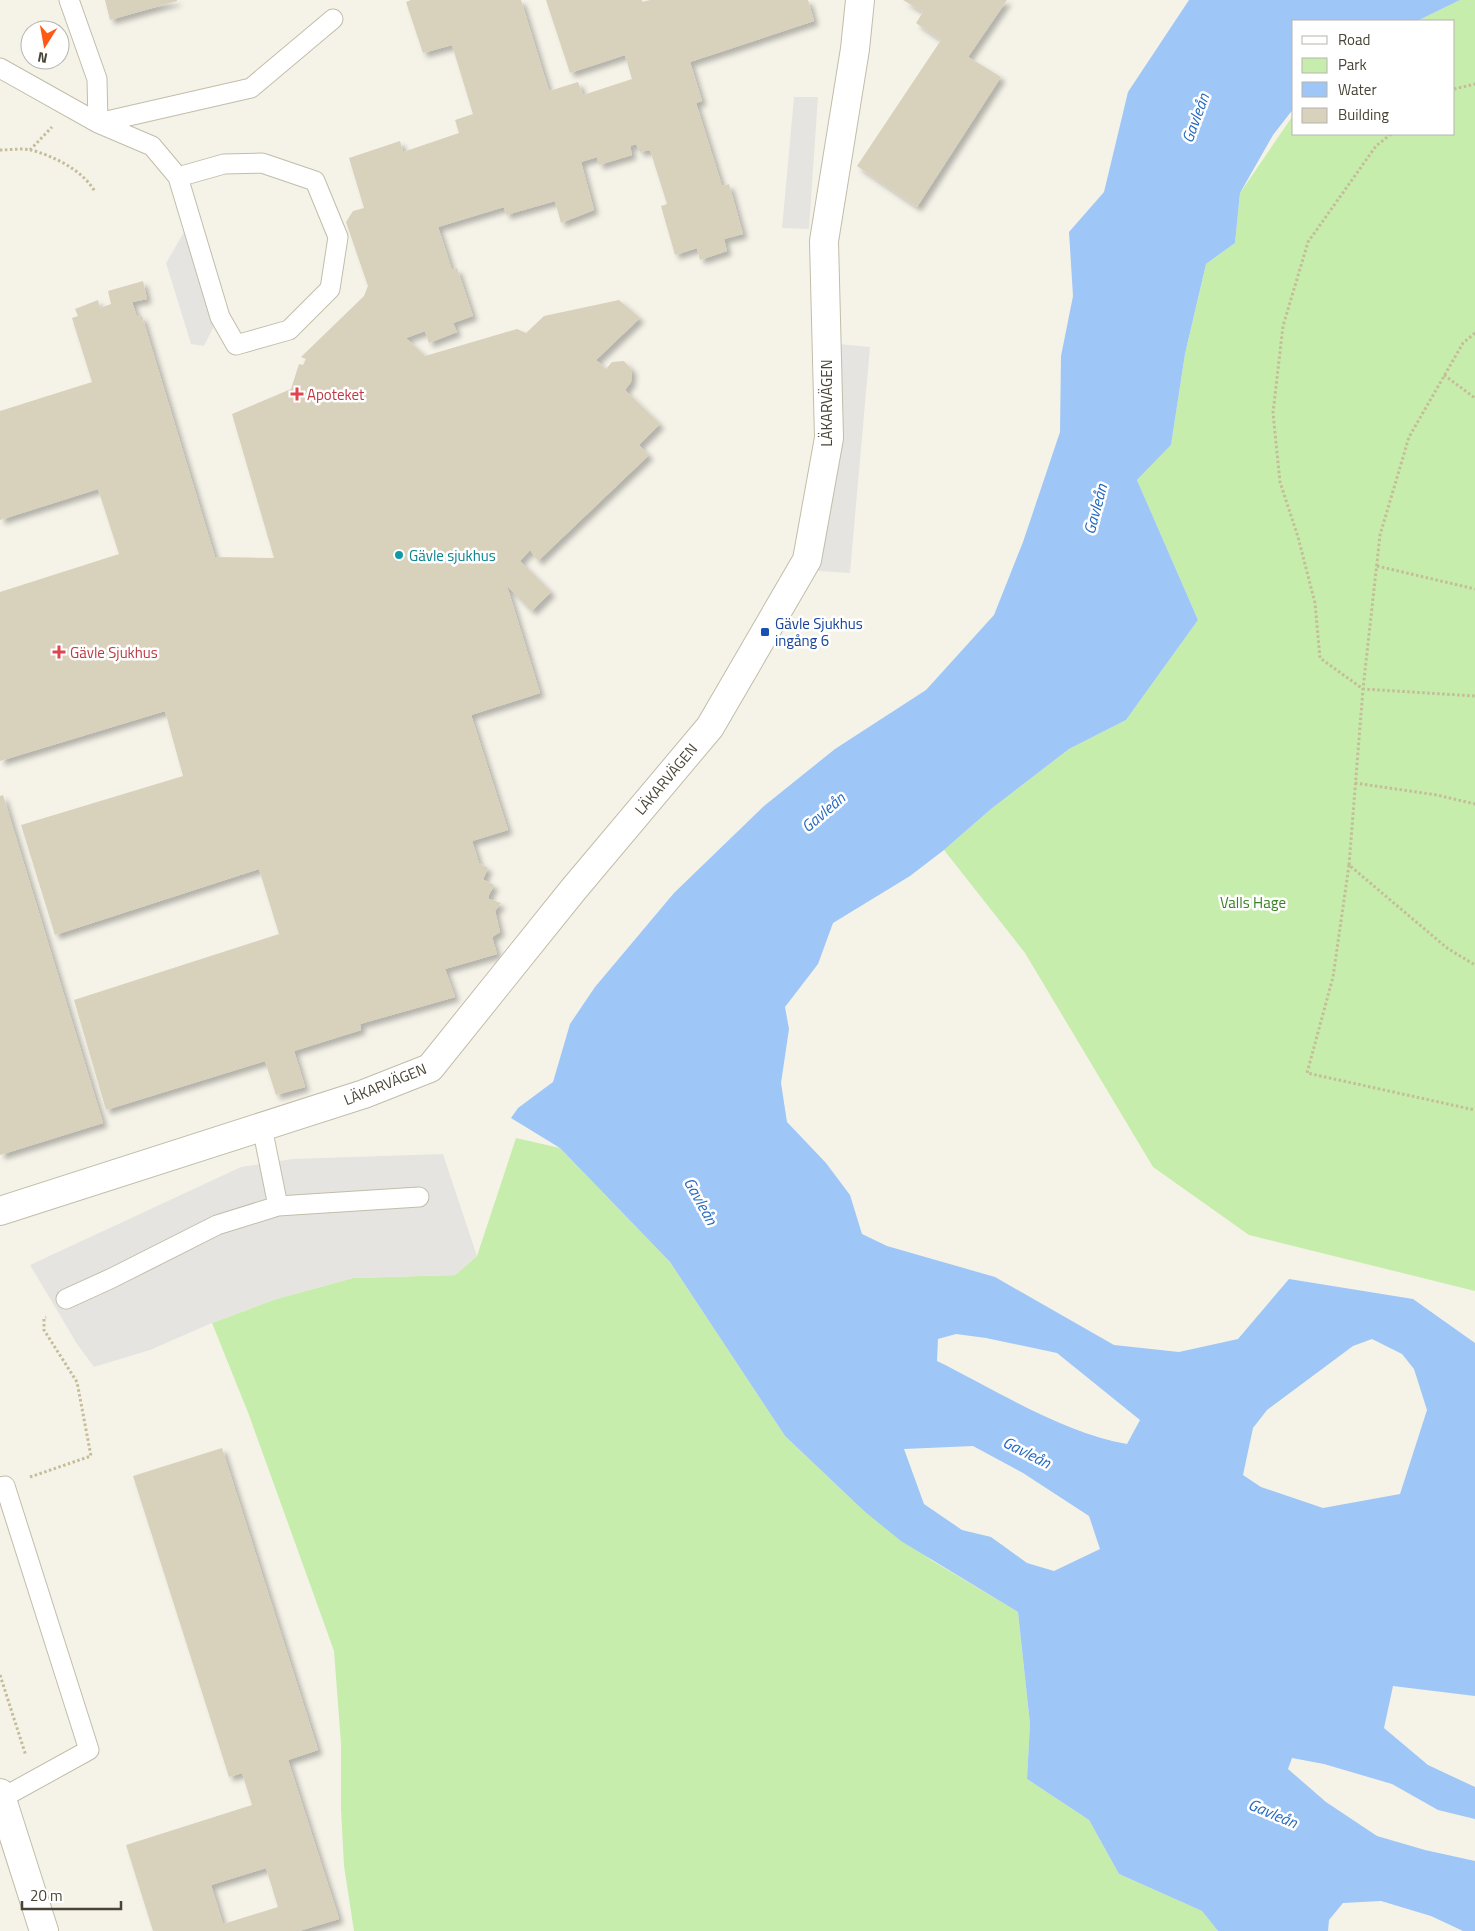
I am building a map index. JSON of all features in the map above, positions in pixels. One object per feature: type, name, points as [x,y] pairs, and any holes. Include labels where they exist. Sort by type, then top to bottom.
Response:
[{"type":"street","name":"LÄKARVÄGEN","points":[[0,1211],[364,1094],[430,1068],[573,890],[710,727],[807,560],[828,438],[824,241],[855,49],[860,0]]},
{"type":"street","points":[[0,1797],[44,1931]]},
{"type":"lane","points":[[69,0],[97,79],[98,123]]},
{"type":"lane","points":[[98,123],[251,88],[333,19]]},
{"type":"lane","points":[[0,68],[98,123],[152,146],[178,177],[220,317],[236,345],[289,330],[330,289],[338,237],[316,182],[262,163],[224,164],[178,177]]},
{"type":"lane","points":[[262,1127],[278,1206]]},
{"type":"lane","points":[[66,1299],[217,1225],[278,1206],[418,1197]]},
{"type":"lane","points":[[0,1797],[89,1750],[3,1486]]},
{"type":"path","points":[[1455,89],[1475,84]]},
{"type":"path","points":[[1390,135],[1376,146],[1308,242],[1283,326],[1273,413],[1280,482],[1298,537],[1314,602],[1320,658],[1363,688],[1475,696]]},
{"type":"path","points":[[0,150],[30,150],[65,163],[92,186],[95,192]]},
{"type":"path","points":[[1475,333],[1463,343],[1408,437],[1380,535],[1363,688],[1349,865],[1333,977],[1307,1073],[1475,1110]]},
{"type":"path","points":[[1444,375],[1475,398]]},
{"type":"path","points":[[1377,566],[1475,589]]},
{"type":"path","points":[[1355,783],[1437,795],[1475,804]]},
{"type":"path","points":[[1349,865],[1447,948],[1475,965]]},
{"type":"path","points":[[3,1486],[91,1456],[76,1382],[44,1330],[44,1318],[66,1299]]},
{"type":"green space","name":"Valls Hage","points":[[1460,0],[1475,0],[1475,1291],[1249,1235],[1153,1167],[1025,953],[944,850],[991,809],[1069,749],[1126,720],[1198,620],[1137,480],[1171,445],[1185,354],[1206,264],[1235,243],[1240,193],[1292,117],[1292,135],[1455,135],[1455,20],[1419,20]]},
{"type":"green space","points":[[516,1138],[560,1148],[670,1262],[785,1436],[864,1511],[931,1560],[1018,1612],[1030,1724],[1027,1779],[1089,1820],[1119,1874],[1202,1911],[1218,1931],[354,1931],[344,1866],[341,1810],[341,1744],[334,1651],[249,1415],[212,1323],[276,1299],[353,1278],[455,1275],[477,1256]]},
{"type":"shaded area","points":[[794,97],[818,97],[809,229],[782,228]]},
{"type":"shaded area","points":[[184,232],[214,326],[204,346],[191,344],[166,263]]},
{"type":"shaded area","points":[[839,344],[870,347],[850,573],[818,571]]},
{"type":"shaded area","points":[[443,1154],[477,1256],[455,1275],[353,1278],[276,1299],[212,1323],[150,1350],[94,1367],[77,1344],[30,1265],[241,1167],[292,1159]]},
{"type":"water","name":"Gavleån","points":[[1189,0],[1460,0],[1419,20],[1292,20],[1292,111],[1273,135],[1240,193],[1235,243],[1206,264],[1185,354],[1171,445],[1137,480],[1198,620],[1126,720],[1069,749],[991,809],[944,850],[910,876],[833,923],[818,964],[785,1007],[789,1029],[781,1083],[787,1122],[826,1163],[850,1195],[862,1234],[887,1246],[995,1277],[1114,1345],[1179,1352],[1238,1339],[1289,1279],[1413,1299],[1475,1343],[1475,1696],[1393,1686],[1384,1728],[1428,1765],[1475,1787],[1475,1819],[1438,1810],[1392,1784],[1324,1764],[1292,1758],[1288,1769],[1326,1802],[1377,1836],[1425,1850],[1475,1861],[1475,1931],[1463,1931],[1431,1916],[1381,1901],[1343,1903],[1329,1920],[1328,1931],[1218,1931],[1202,1911],[1119,1874],[1089,1820],[1027,1779],[1030,1724],[1018,1612],[901,1541],[864,1511],[785,1436],[670,1262],[560,1148],[511,1118],[518,1108],[553,1082],[570,1024],[595,987],[674,893],[764,806],[835,749],[926,690],[994,615],[1023,542],[1060,432],[1061,356],[1073,296],[1069,232],[1104,192],[1128,92]],"holes":[[[956,1334],[986,1338],[1057,1353],[1140,1420],[1127,1444],[1054,1421],[937,1361],[938,1339]],[[1372,1339],[1402,1354],[1414,1369],[1427,1410],[1400,1494],[1323,1508],[1261,1487],[1243,1475],[1253,1428],[1267,1410],[1353,1346]],[[973,1446],[1023,1473],[1089,1516],[1100,1549],[1054,1571],[1027,1563],[991,1537],[962,1530],[924,1504],[904,1449]]]},
{"type":"building","points":[[105,0],[177,0],[177,1],[110,20]]},
{"type":"building","name":"Gävle sjukhus","points":[[411,0],[521,0],[549,91],[578,82],[583,95],[632,79],[625,55],[570,73],[546,0],[642,0],[642,2],[650,0],[808,0],[814,21],[690,62],[702,101],[696,103],[722,186],[729,184],[743,234],[724,239],[727,251],[700,260],[697,248],[675,255],[661,206],[667,204],[650,150],[640,152],[636,144],[630,146],[632,155],[599,165],[597,157],[581,162],[594,210],[561,223],[555,201],[506,215],[504,207],[438,227],[452,270],[457,268],[473,316],[453,323],[457,332],[429,343],[425,331],[406,338],[425,356],[517,329],[526,333],[544,316],[619,300],[640,318],[596,360],[606,369],[612,362],[624,361],[632,370],[631,382],[625,390],[660,424],[639,445],[649,455],[538,561],[530,550],[520,561],[551,592],[532,611],[507,586],[540,693],[471,715],[508,830],[472,841],[479,863],[488,868],[484,880],[494,885],[489,899],[501,903],[495,911],[500,932],[492,937],[497,954],[445,969],[455,997],[360,1024],[361,1030],[294,1051],[305,1087],[276,1095],[265,1061],[106,1110],[74,1000],[279,934],[259,869],[55,935],[21,825],[183,776],[165,711],[0,761],[0,592],[119,554],[98,489],[0,520],[0,411],[92,382],[72,318],[78,316],[75,309],[98,300],[100,308],[111,304],[108,291],[143,281],[147,299],[132,302],[137,317],[142,316],[215,557],[274,558],[232,414],[291,389],[299,364],[303,365],[306,359],[301,357],[364,296],[368,286],[346,222],[353,211],[364,208],[349,158],[400,141],[403,152],[459,133],[455,120],[473,114],[452,45],[423,53],[406,2]]},
{"type":"building","points":[[903,0],[1007,0],[968,57],[1001,77],[917,207],[857,166],[941,40],[916,23],[923,12]]},
{"type":"building","points":[[3,795],[103,1123],[0,1155],[0,796]]},
{"type":"building","points":[[222,1448],[318,1750],[288,1760],[339,1919],[299,1931],[153,1931],[126,1845],[252,1805],[242,1773],[229,1777],[133,1476]],"holes":[[[266,1868],[278,1907],[223,1924],[211,1885]]]},
{"type":"place","name":"Apoteket","points":[[297,394]]},
{"type":"place","name":"Gävle sjukhus","points":[[399,555]]},
{"type":"place","name":"Gävle Sjukhus ingång 6","points":[[765,632]]},
{"type":"place","name":"Gävle Sjukhus","points":[[59,652]]}]
